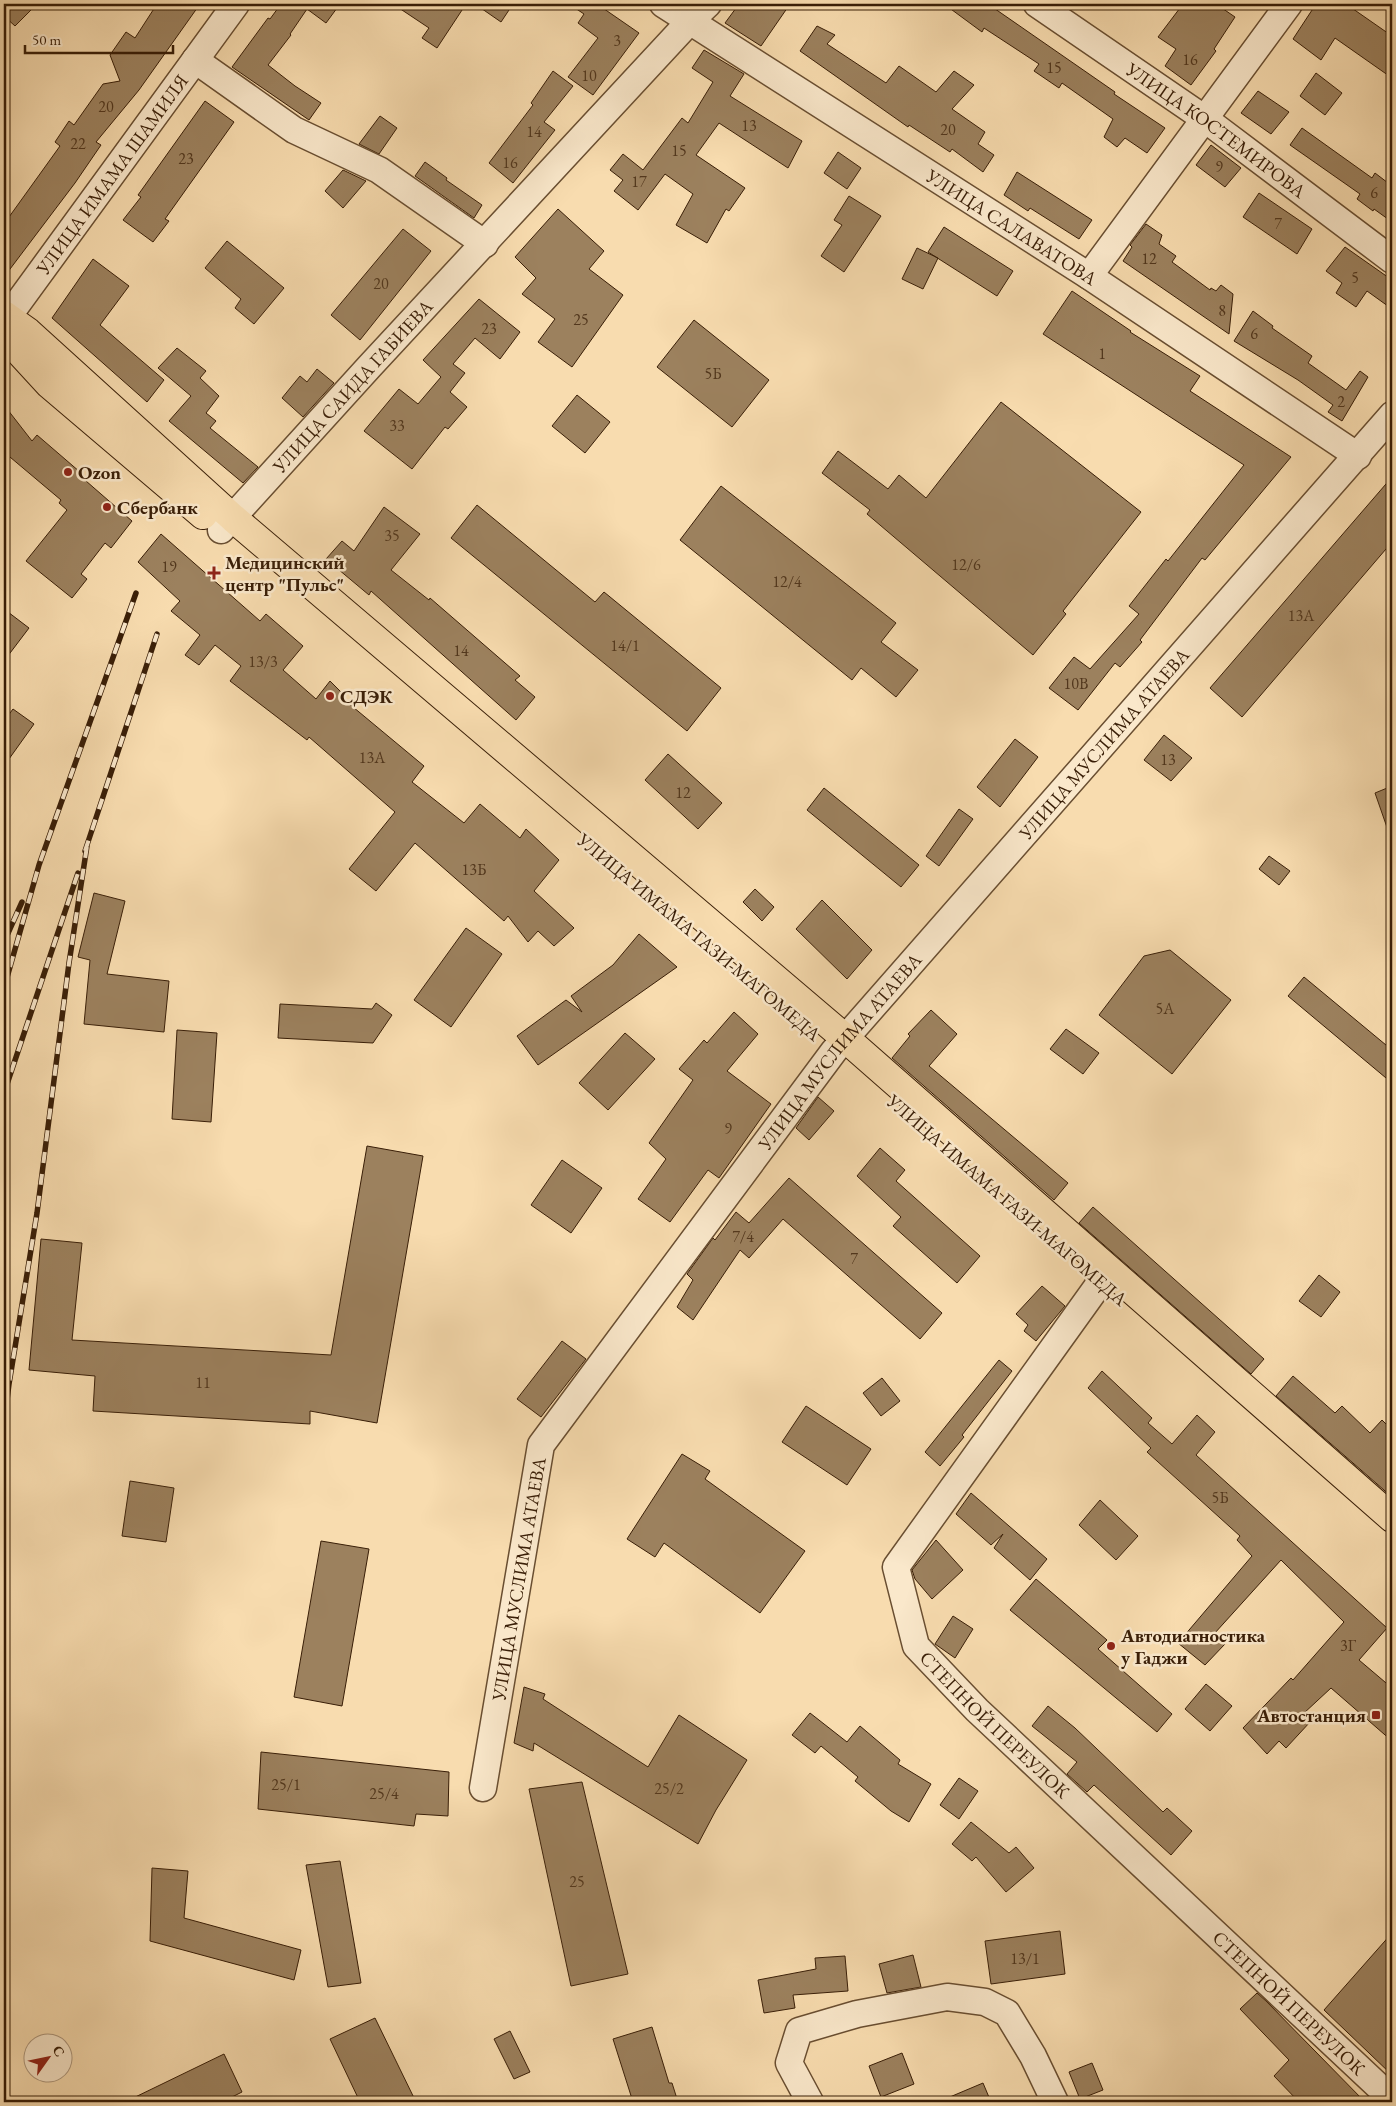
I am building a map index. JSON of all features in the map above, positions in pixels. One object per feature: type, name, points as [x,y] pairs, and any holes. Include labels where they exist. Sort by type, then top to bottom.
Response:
[{"type":"main road","name":"УЛИЦА ИМАМА ГАЗИ-МАГОМЕДА","points":[[9,333],[48,384],[227,524],[839,1045],[1392,1536]]},
{"type":"main road","points":[[839,1045],[1392,1518]]},
{"type":"street","name":"УЛИЦА ИМАМА ШАМИЛЯ","points":[[9,333],[195,60],[236,4]]},
{"type":"street","name":"УЛИЦА САЛАВАТОВА","points":[[663,4],[699,12],[1358,456]]},
{"type":"street","name":"УЛИЦА КОСТЕМИРОВА","points":[[1037,4],[1205,119],[1392,260]]},
{"type":"street","points":[[1089,276],[1289,4]]},
{"type":"street","name":"УЛИЦА САИДА ГАБИЕВА","points":[[227,524],[699,12]]},
{"type":"street","points":[[195,60],[294,130],[379,170],[485,244]]},
{"type":"street","name":"УЛИЦА МУСЛИМА АТАЕВА","points":[[483,1788],[541,1445],[839,1045],[1392,416]]},
{"type":"street","name":"СТЕПНОЙ ПЕРЕУЛОК","points":[[1102,1280],[896,1567],[916,1646],[977,1710],[1392,2099]]},
{"type":"street","points":[[810,2102],[789,2063],[799,2031],[857,2014],[947,1997],[985,2002],[1007,2013],[1034,2056],[1055,2102]]},
{"type":"building","points":[[4,4],[37,4],[15,26],[4,16]]},
{"type":"building","points":[[157,4],[200,4],[139,90],[96,142],[101,145],[75,183],[4,277],[4,224],[60,146],[55,142],[69,121],[74,125],[103,84],[120,81],[110,55],[126,32],[135,38]]},
{"type":"building","points":[[281,4],[340,4],[326,23],[307,9],[291,35],[268,65],[321,103],[309,120],[232,67],[268,18],[270,19]]},
{"type":"building","points":[[393,4],[466,4],[437,48],[422,38],[429,28]]},
{"type":"building","points":[[475,4],[513,4],[501,22]]},
{"type":"building","points":[[569,4],[597,4],[639,33],[593,95],[568,77],[598,38],[578,23],[584,14]]},
{"type":"building","points":[[739,4],[790,4],[761,46],[725,23]]},
{"type":"building","points":[[944,4],[988,4],[1165,128],[1147,153],[1125,138],[1117,147],[1104,137],[1113,119],[1062,83],[1059,88],[1034,71],[1039,64],[984,28],[982,32]]},
{"type":"building","points":[[1183,4],[1216,4],[1235,17],[1214,49],[1216,51],[1191,85],[1165,66],[1176,49],[1158,37]]},
{"type":"building","points":[[1316,4],[1346,4],[1392,36],[1392,78],[1335,38],[1321,60],[1293,39]]},
{"type":"building","points":[[817,26],[835,35],[827,44],[886,83],[899,66],[936,92],[954,71],[974,85],[952,109],[985,132],[978,144],[994,155],[983,172],[952,149],[950,152],[909,125],[908,127],[800,51]]},
{"type":"building","points":[[704,50],[744,74],[730,96],[802,141],[788,168],[719,123],[696,155],[745,188],[729,211],[726,209],[707,243],[676,225],[693,194],[665,174],[638,210],[614,191],[623,180],[610,170],[623,154],[643,170],[682,118],[688,123],[713,82],[692,68]]},
{"type":"building","points":[[553,71],[573,86],[544,122],[555,130],[513,183],[489,163],[533,105],[531,103]]},
{"type":"building","points":[[1316,73],[1342,93],[1325,115],[1300,96]]},
{"type":"building","points":[[1258,91],[1289,112],[1271,134],[1241,113]]},
{"type":"building","points":[[205,101],[234,122],[165,219],[169,221],[153,242],[123,220],[141,197],[138,195]]},
{"type":"building","points":[[380,116],[397,128],[379,154],[359,144]]},
{"type":"building","points":[[1302,128],[1372,178],[1375,173],[1392,186],[1392,222],[1357,199],[1360,194],[1290,145]]},
{"type":"building","points":[[1211,145],[1241,168],[1225,187],[1196,165]]},
{"type":"building","points":[[838,152],[861,168],[847,189],[824,173]]},
{"type":"building","points":[[425,162],[447,178],[446,180],[482,205],[474,218],[415,176]]},
{"type":"building","points":[[343,170],[366,181],[343,208],[325,191]]},
{"type":"building","points":[[1017,172],[1092,220],[1079,239],[1030,208],[1028,211],[1004,195]]},
{"type":"building","points":[[1259,193],[1312,229],[1297,254],[1243,217]]},
{"type":"building","points":[[849,196],[881,216],[844,272],[821,256],[842,225],[834,220]]},
{"type":"building","points":[[558,209],[604,251],[589,269],[623,295],[572,367],[538,342],[555,319],[522,294],[536,278],[515,257]]},
{"type":"building","points":[[1146,224],[1162,235],[1159,244],[1176,256],[1172,262],[1210,290],[1211,288],[1216,291],[1221,285],[1233,294],[1229,334],[1123,261],[1132,247],[1130,245]]},
{"type":"building","points":[[944,227],[1013,271],[997,296],[928,252]]},
{"type":"building","points":[[403,229],[431,251],[360,340],[331,315]]},
{"type":"building","points":[[227,241],[284,288],[254,324],[235,308],[241,299],[205,268]]},
{"type":"building","points":[[1345,247],[1392,280],[1392,309],[1367,291],[1356,307],[1336,293],[1342,283],[1326,271]]},
{"type":"building","points":[[917,248],[938,258],[923,289],[902,279]]},
{"type":"building","points":[[93,259],[129,286],[100,325],[164,380],[147,402],[52,318]]},
{"type":"building","points":[[1072,291],[1130,332],[1200,376],[1190,391],[1291,457],[1205,560],[1202,558],[1140,640],[1142,642],[1120,667],[1115,663],[1078,710],[1049,688],[1074,657],[1090,669],[1139,614],[1129,606],[1166,559],[1168,561],[1244,465],[1043,334]]},
{"type":"building","points":[[479,299],[520,332],[500,359],[475,338],[453,364],[465,373],[450,392],[467,407],[448,429],[445,427],[412,469],[364,431],[399,389],[418,404],[441,377],[423,360]]},
{"type":"building","points":[[1253,311],[1273,326],[1272,328],[1312,356],[1308,363],[1346,390],[1360,371],[1368,377],[1342,421],[1328,412],[1333,405],[1298,380],[1234,341]]},
{"type":"building","points":[[694,320],[769,380],[732,427],[657,367]]},
{"type":"building","points":[[177,348],[206,371],[200,378],[219,396],[206,413],[216,421],[210,428],[258,467],[243,483],[169,421],[191,396],[158,368]]},
{"type":"building","points":[[317,369],[334,383],[303,417],[282,398],[300,376],[307,382]]},
{"type":"building","points":[[577,395],[610,422],[585,453],[552,426]]},
{"type":"building","points":[[1001,402],[1141,512],[1063,611],[1066,614],[1033,655],[867,514],[870,510],[822,473],[838,451],[888,489],[899,475],[926,498]]},
{"type":"building","points":[[4,405],[32,441],[37,435],[132,521],[111,548],[105,543],[81,574],[87,579],[72,598],[26,561],[67,510],[59,503],[61,500],[4,452]]},
{"type":"building","points":[[1392,477],[1392,542],[1242,717],[1210,688]]},
{"type":"building","points":[[721,486],[896,623],[881,642],[918,670],[896,697],[861,668],[852,680],[680,540]]},
{"type":"building","points":[[477,505],[595,602],[604,592],[721,688],[687,731],[451,538]]},
{"type":"building","points":[[384,507],[420,534],[391,570],[429,600],[430,598],[520,676],[515,680],[535,697],[516,720],[371,591],[369,595],[326,559],[342,541],[354,551]]},
{"type":"building","points":[[161,534],[260,621],[266,614],[303,646],[283,670],[316,699],[330,681],[343,694],[341,697],[424,766],[412,782],[464,823],[480,804],[520,838],[526,829],[559,860],[534,891],[574,928],[554,946],[538,931],[528,942],[508,916],[504,921],[415,843],[376,891],[349,869],[395,812],[309,737],[307,740],[230,681],[241,666],[215,645],[199,665],[185,655],[200,635],[171,611],[180,601],[138,562]]},
{"type":"building","points":[[4,609],[29,628],[4,661]]},
{"type":"building","points":[[13,709],[34,724],[4,766],[4,721]]},
{"type":"building","points":[[1164,735],[1192,758],[1171,781],[1144,760]]},
{"type":"building","points":[[1015,739],[1038,757],[1000,807],[977,787]]},
{"type":"building","points":[[668,754],[722,803],[698,829],[645,780]]},
{"type":"building","points":[[1392,786],[1392,836],[1390,836],[1375,793]]},
{"type":"building","points":[[824,788],[919,865],[901,887],[807,810]]},
{"type":"building","points":[[959,809],[973,819],[939,866],[926,856]]},
{"type":"building","points":[[1269,856],[1290,871],[1279,885],[1259,869]]},
{"type":"building","points":[[755,889],[774,907],[762,921],[743,902]]},
{"type":"building","points":[[94,893],[125,901],[107,974],[169,981],[164,1032],[84,1024],[90,960],[78,957]]},
{"type":"building","points":[[822,900],[872,950],[847,979],[796,929]]},
{"type":"building","points":[[466,928],[502,954],[451,1027],[414,1000]]},
{"type":"building","points":[[639,934],[677,967],[538,1065],[517,1036],[566,1000],[582,1012],[571,996],[613,965]]},
{"type":"building","points":[[1170,950],[1231,1000],[1172,1074],[1099,1015],[1144,956]]},
{"type":"building","points":[[1304,977],[1392,1050],[1392,1083],[1288,996]]},
{"type":"building","points":[[376,1003],[392,1015],[373,1043],[278,1038],[280,1004],[372,1009]]},
{"type":"building","points":[[931,1010],[957,1034],[929,1066],[1068,1183],[1054,1200],[892,1058],[910,1036],[908,1034]]},
{"type":"building","points":[[734,1012],[758,1034],[727,1071],[771,1104],[719,1178],[708,1170],[670,1222],[638,1199],[666,1159],[649,1143],[693,1080],[679,1069],[704,1040],[707,1043]]},
{"type":"building","points":[[1066,1029],[1099,1053],[1083,1074],[1050,1049]]},
{"type":"building","points":[[177,1030],[217,1033],[211,1122],[172,1119]]},
{"type":"building","points":[[625,1033],[655,1059],[608,1110],[579,1083]]},
{"type":"building","points":[[818,1097],[834,1111],[809,1140],[796,1128]]},
{"type":"building","points":[[367,1146],[423,1156],[377,1423],[310,1411],[310,1424],[93,1411],[95,1376],[29,1370],[41,1239],[82,1243],[72,1340],[331,1355]]},
{"type":"building","points":[[880,1148],[905,1170],[896,1181],[980,1256],[957,1283],[893,1226],[901,1217],[857,1176]]},
{"type":"building","points":[[562,1160],[602,1188],[571,1233],[531,1205]]},
{"type":"building","points":[[789,1178],[942,1313],[920,1339],[783,1219],[749,1258],[740,1250],[693,1320],[677,1307],[693,1280],[687,1274],[713,1238],[715,1240],[736,1212],[749,1223]]},
{"type":"building","points":[[1093,1207],[1264,1359],[1251,1374],[1079,1223]]},
{"type":"building","points":[[1319,1275],[1340,1292],[1321,1317],[1299,1301]]},
{"type":"building","points":[[1042,1286],[1065,1306],[1036,1341],[1024,1331],[1028,1325],[1016,1314]]},
{"type":"building","points":[[562,1341],[586,1359],[541,1417],[517,1399]]},
{"type":"building","points":[[999,1360],[1012,1371],[962,1435],[964,1437],[940,1466],[925,1452]]},
{"type":"building","points":[[1102,1371],[1152,1418],[1148,1423],[1172,1444],[1197,1415],[1215,1432],[1196,1455],[1387,1628],[1359,1660],[1392,1688],[1392,1741],[1331,1688],[1303,1714],[1311,1721],[1286,1748],[1279,1741],[1267,1754],[1243,1728],[1291,1678],[1293,1680],[1344,1622],[1281,1560],[1214,1634],[1225,1644],[1205,1665],[1178,1643],[1252,1556],[1237,1540],[1240,1536],[1147,1452],[1151,1448],[1088,1388]]},
{"type":"building","points":[[1293,1376],[1335,1413],[1342,1406],[1370,1433],[1382,1420],[1392,1430],[1392,1497],[1276,1396]]},
{"type":"building","points":[[882,1378],[900,1401],[881,1416],[863,1393]]},
{"type":"building","points":[[806,1406],[871,1449],[847,1485],[782,1442]]},
{"type":"building","points":[[682,1454],[710,1471],[705,1479],[805,1551],[760,1613],[664,1543],[655,1557],[627,1539]]},
{"type":"building","points":[[130,1481],[174,1488],[166,1542],[122,1536]]},
{"type":"building","points":[[971,1493],[1047,1559],[1030,1580],[994,1548],[1003,1534],[991,1545],[956,1514]]},
{"type":"building","points":[[1100,1500],[1138,1536],[1116,1560],[1079,1525]]},
{"type":"building","points":[[936,1540],[963,1570],[932,1599],[915,1579],[912,1570]]},
{"type":"building","points":[[321,1541],[369,1549],[342,1706],[294,1697]]},
{"type":"building","points":[[1036,1579],[1107,1640],[1098,1649],[1172,1714],[1157,1732],[1010,1610]]},
{"type":"building","points":[[953,1616],[973,1629],[955,1658],[935,1644]]},
{"type":"building","points":[[1206,1684],[1232,1706],[1210,1731],[1185,1709]]},
{"type":"building","points":[[524,1687],[545,1694],[543,1699],[648,1767],[679,1715],[747,1760],[716,1810],[698,1844],[534,1743],[533,1751],[514,1743]]},
{"type":"building","points":[[1048,1706],[1075,1728],[1163,1812],[1167,1808],[1192,1831],[1171,1855],[1094,1785],[1087,1792],[1067,1774],[1077,1762],[1032,1726]]},
{"type":"building","points":[[810,1713],[847,1742],[860,1726],[900,1760],[898,1764],[931,1784],[909,1822],[891,1811],[855,1781],[858,1777],[821,1746],[815,1753],[792,1735]]},
{"type":"building","points":[[261,1752],[449,1772],[448,1816],[416,1814],[414,1826],[258,1809]]},
{"type":"building","points":[[959,1778],[978,1791],[959,1819],[940,1805]]},
{"type":"building","points":[[582,1782],[628,1974],[571,1986],[529,1789]]},
{"type":"building","points":[[971,1822],[1009,1853],[1016,1847],[1034,1868],[1006,1892],[976,1857],[972,1861],[952,1844]]},
{"type":"building","points":[[340,1861],[361,1983],[328,1987],[306,1865]]},
{"type":"building","points":[[152,1868],[188,1871],[184,1918],[301,1950],[294,1980],[150,1941]]},
{"type":"building","points":[[1060,1931],[1065,1974],[991,1984],[985,1941]]},
{"type":"building","points":[[1392,1933],[1392,2075],[1324,2010]]},
{"type":"building","points":[[913,1955],[921,1987],[887,1993],[879,1964]]},
{"type":"building","points":[[845,1956],[848,1991],[793,1995],[795,2008],[764,2013],[758,1980],[816,1969],[815,1958]]},
{"type":"building","points":[[1257,1993],[1365,2102],[1299,2102],[1274,2076],[1289,2060],[1240,2009]]},
{"type":"building","points":[[375,2018],[416,2102],[360,2102],[330,2039]]},
{"type":"building","points":[[652,2027],[669,2083],[672,2083],[678,2102],[633,2102],[613,2039]]},
{"type":"building","points":[[510,2031],[530,2072],[514,2079],[494,2039]]},
{"type":"building","points":[[902,2053],[914,2084],[881,2097],[869,2066]]},
{"type":"building","points":[[224,2054],[242,2092],[222,2102],[125,2102]]},
{"type":"building","points":[[1092,2063],[1103,2090],[1080,2099],[1069,2072]]},
{"type":"building","points":[[983,2083],[991,2102],[938,2102]]},
{"type":"railway","points":[[4,988],[39,865],[136,593]]},
{"type":"railway","points":[[85,851],[157,634]]},
{"type":"railway","points":[[4,1424],[37,1213],[69,963],[87,846]]},
{"type":"railway","points":[[4,1093],[78,873]]},
{"type":"railway","points":[[4,942],[22,902]]},
{"type":"place","name":"Ozon","points":[[68,472]]},
{"type":"place","name":"Сбербанк","points":[[107,507]]},
{"type":"place","name":"Медицинский центр \"Пульс\"","points":[[214,573]]},
{"type":"place","name":"СДЭК","points":[[330,696]]},
{"type":"place","name":"Автодиагностика у Гаджи","points":[[1111,1646]]},
{"type":"place","name":"Автостанция","points":[[1376,1715]]}]
